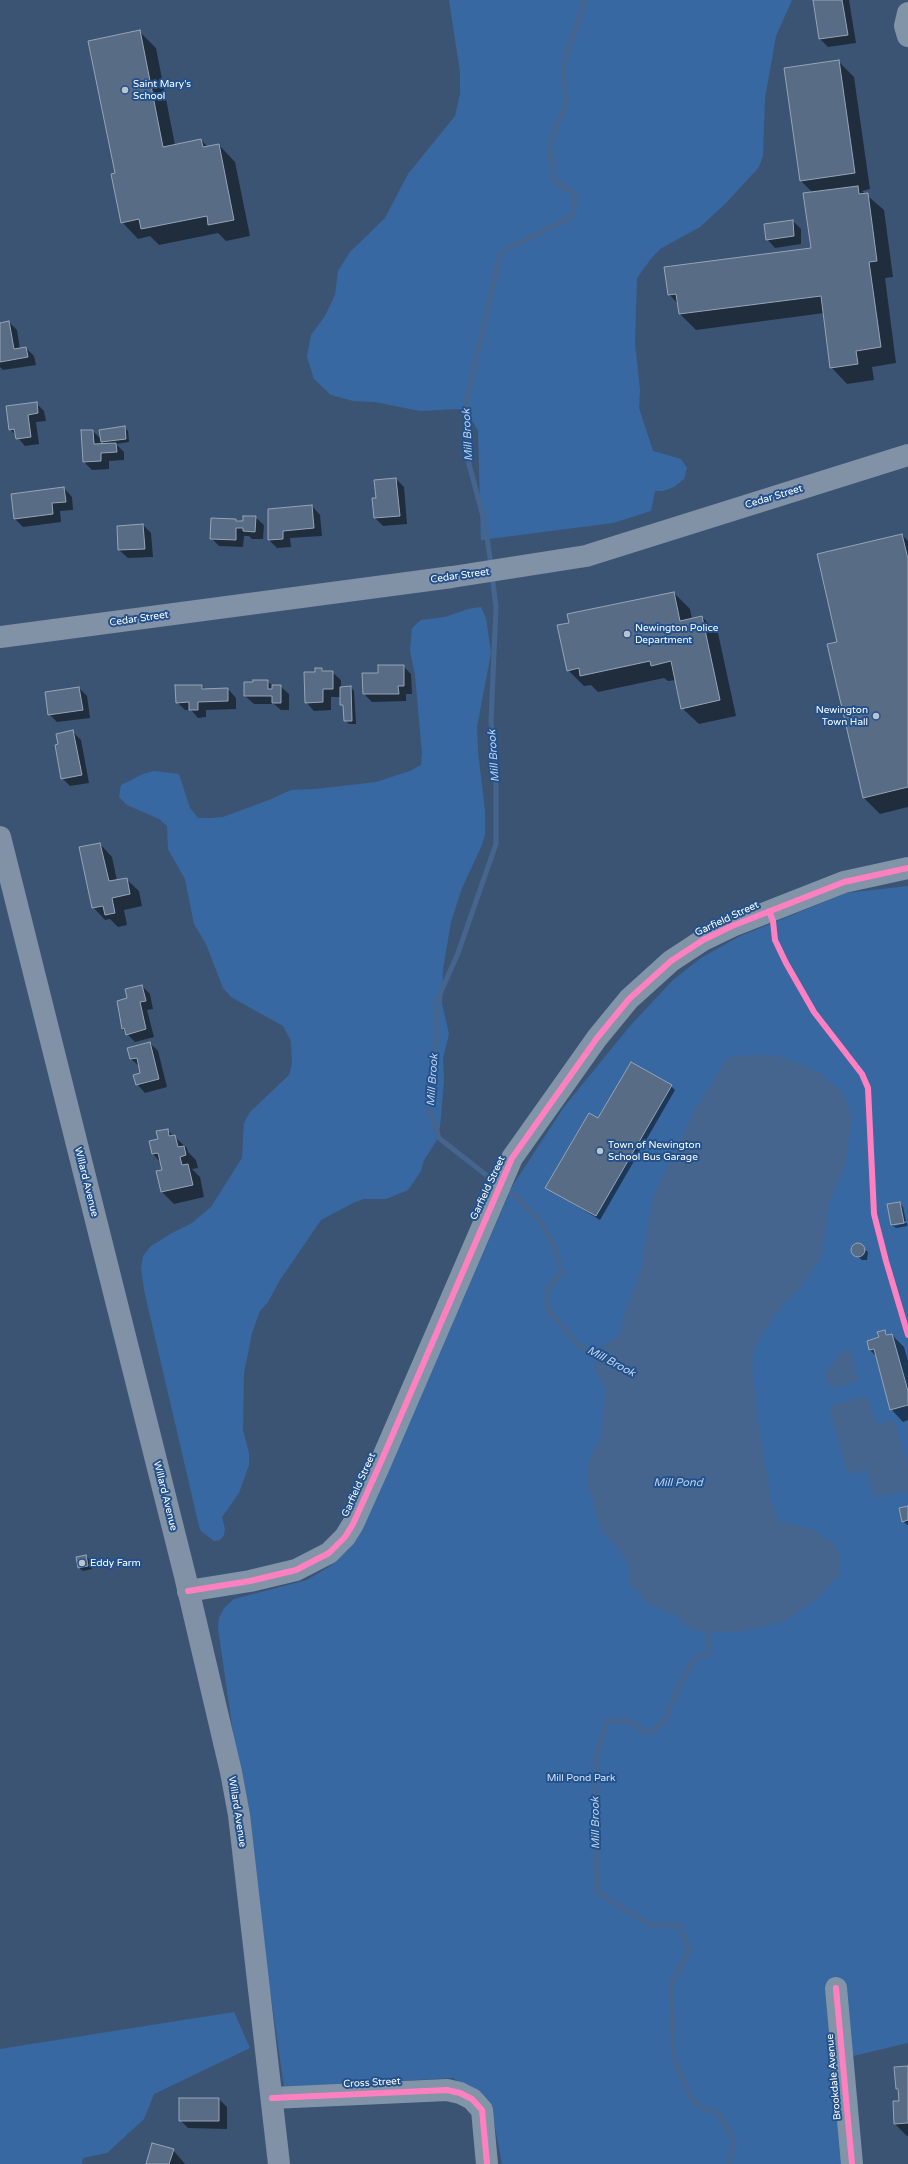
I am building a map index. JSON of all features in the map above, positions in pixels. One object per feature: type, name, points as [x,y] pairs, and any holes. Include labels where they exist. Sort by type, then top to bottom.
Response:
[{"type":"main road","name":"Cedar Street","points":[[0,637],[454,577],[586,556],[908,455]]},
{"type":"main road","name":"Willard Avenue","points":[[0,838],[188,1591],[239,1815],[279,2164]]},
{"type":"street","points":[[908,13],[905,26],[908,36]]},
{"type":"street","name":"Garfield Street","points":[[188,1591],[265,1578],[308,1566],[329,1553],[345,1537],[380,1464],[489,1208],[512,1158],[600,1033],[629,999],[670,961],[703,940],[776,908],[844,882],[908,868]]},
{"type":"street","name":"Brookdale Avenue","points":[[836,1988],[852,2164]]},
{"type":"street","name":"Cross Street","points":[[272,2098],[447,2090],[472,2099],[482,2110],[487,2164]]},
{"type":"green space","points":[[449,0],[792,0],[776,36],[765,98],[763,156],[759,167],[726,203],[700,227],[660,249],[637,278],[635,343],[640,390],[639,408],[653,451],[681,459],[687,468],[684,479],[674,487],[663,491],[655,491],[651,511],[613,523],[481,540],[478,431],[469,415],[459,409],[420,411],[375,402],[353,401],[331,395],[314,379],[307,357],[311,335],[325,316],[335,295],[338,271],[350,252],[385,218],[408,174],[455,116],[460,94],[460,72]]},
{"type":"green space","points":[[481,607],[486,618],[491,653],[477,727],[478,751],[485,811],[485,834],[482,845],[462,888],[451,922],[443,969],[442,1004],[449,1034],[443,1058],[444,1081],[440,1127],[437,1140],[424,1160],[421,1171],[408,1190],[386,1199],[364,1199],[353,1203],[321,1220],[280,1280],[268,1302],[260,1311],[252,1333],[244,1373],[243,1430],[249,1453],[249,1465],[239,1493],[222,1517],[225,1529],[224,1535],[220,1540],[214,1541],[201,1531],[199,1526],[144,1290],[141,1268],[143,1256],[150,1247],[170,1234],[192,1223],[211,1207],[242,1158],[244,1123],[250,1112],[289,1075],[292,1064],[291,1041],[283,1026],[231,997],[223,988],[206,944],[194,924],[185,879],[168,849],[167,826],[159,819],[127,805],[119,797],[121,785],[143,774],[154,771],[179,774],[190,808],[198,818],[211,818],[223,817],[291,790],[316,789],[376,782],[410,771],[421,765],[422,753],[415,675],[410,651],[412,628],[421,620],[445,617],[468,609]]},
{"type":"green space","name":"Mill Pond Park","points":[[908,886],[908,2043],[836,2060],[845,2164],[502,2164],[490,2101],[453,2078],[284,2087],[218,1628],[219,1618],[224,1608],[234,1599],[307,1580],[330,1566],[349,1549],[360,1532],[513,1185],[564,1107],[630,1026],[673,980],[701,958],[738,937],[846,893]]},
{"type":"green space","points":[[234,2012],[250,2048],[154,2094],[144,2119],[107,2153],[83,2158],[82,2164],[0,2164],[0,2049]]},
{"type":"water","name":"Mill Pond","points":[[774,1055],[803,1065],[820,1073],[843,1093],[851,1113],[851,1126],[846,1163],[828,1205],[821,1258],[798,1290],[784,1304],[761,1334],[753,1352],[752,1363],[758,1423],[771,1500],[778,1520],[814,1530],[835,1545],[840,1557],[839,1574],[816,1600],[784,1621],[745,1631],[708,1633],[688,1628],[678,1617],[647,1603],[630,1584],[629,1567],[622,1553],[601,1531],[587,1482],[588,1465],[593,1451],[600,1441],[606,1388],[594,1369],[604,1344],[614,1340],[621,1330],[624,1315],[641,1271],[653,1197],[694,1111],[726,1060],[733,1056]]},
{"type":"water","points":[[850,1349],[858,1381],[834,1388],[829,1387],[825,1376],[827,1369],[844,1350]]},
{"type":"water","points":[[867,1396],[877,1424],[892,1421],[896,1424],[908,1468],[908,1491],[875,1497],[866,1470],[850,1474],[847,1471],[830,1412],[831,1407],[834,1404]]},
{"type":"building","points":[[813,0],[842,0],[848,35],[819,39]]},
{"type":"building","name":"Saint Mary's School","points":[[140,30],[163,147],[201,139],[203,147],[219,144],[234,220],[208,225],[207,216],[141,229],[139,219],[121,223],[111,174],[115,173],[88,41]]},
{"type":"building","points":[[839,60],[855,173],[800,181],[784,68]]},
{"type":"building","points":[[858,186],[859,194],[868,193],[877,261],[869,262],[881,347],[856,351],[858,364],[830,368],[821,296],[679,314],[676,294],[668,295],[664,267],[811,248],[803,193]]},
{"type":"building","points":[[793,220],[794,236],[766,240],[764,224]]},
{"type":"building","points":[[9,321],[14,349],[26,347],[28,357],[0,362],[0,323]]},
{"type":"building","points":[[37,402],[38,413],[28,415],[31,437],[16,439],[14,429],[9,430],[6,406]]},
{"type":"building","points":[[125,426],[126,439],[101,442],[99,430]]},
{"type":"building","points":[[81,430],[93,430],[94,444],[116,443],[117,452],[101,453],[101,461],[83,462]]},
{"type":"building","points":[[396,478],[400,516],[374,518],[372,498],[376,498],[374,480]]},
{"type":"building","points":[[64,487],[66,502],[52,503],[53,514],[14,519],[11,494]]},
{"type":"building","points":[[312,505],[314,528],[283,531],[283,539],[268,540],[268,509]]},
{"type":"building","points":[[243,516],[256,516],[255,532],[243,531],[243,528],[236,528],[236,540],[210,539],[211,518],[236,519],[236,521],[243,521]]},
{"type":"building","points":[[143,524],[145,549],[118,550],[117,526]]},
{"type":"building","name":"Newington Town Hall","points":[[902,534],[908,559],[908,787],[863,798],[827,644],[837,642],[817,554]]},
{"type":"building","points":[[674,592],[680,621],[702,616],[720,700],[681,709],[671,661],[651,666],[650,661],[580,676],[579,668],[567,671],[557,625],[569,623],[567,614]]},
{"type":"building","points":[[378,665],[404,665],[404,686],[398,686],[399,694],[363,694],[362,673],[378,673]]},
{"type":"building","points":[[315,668],[322,668],[322,671],[333,671],[333,689],[323,689],[323,702],[305,703],[304,672],[315,672]]},
{"type":"building","points":[[253,680],[268,680],[268,689],[272,689],[272,685],[281,685],[281,703],[272,703],[272,696],[244,696],[244,682],[253,682]]},
{"type":"building","points":[[175,685],[202,685],[202,689],[228,688],[228,701],[198,702],[198,710],[189,710],[189,702],[176,703]]},
{"type":"building","points":[[351,686],[352,721],[344,721],[343,705],[340,705],[340,687]]},
{"type":"building","points":[[79,687],[83,710],[48,715],[45,692]]},
{"type":"building","points":[[73,730],[82,775],[61,779],[55,745],[58,744],[56,734]]},
{"type":"building","points":[[100,843],[109,881],[127,878],[130,894],[112,898],[115,913],[105,915],[103,906],[92,908],[79,847]]},
{"type":"building","points":[[142,985],[146,1001],[140,1002],[146,1029],[126,1035],[124,1028],[122,1029],[117,1001],[127,998],[125,989]]},
{"type":"building","points":[[150,1042],[159,1079],[136,1085],[133,1075],[140,1073],[137,1058],[130,1059],[127,1048]]},
{"type":"building","name":"Town of Newington School Bus Garage","points":[[631,1062],[672,1085],[596,1216],[545,1188],[589,1113],[598,1118]]},
{"type":"building","points":[[168,1129],[169,1136],[175,1135],[178,1147],[184,1146],[186,1155],[180,1157],[182,1165],[188,1164],[193,1185],[161,1192],[156,1171],[162,1170],[158,1153],[152,1154],[149,1141],[158,1139],[156,1131]]},
{"type":"building","points":[[900,1202],[904,1223],[891,1225],[887,1204]]},
{"type":"building","points":[[858,1243],[863,1245],[865,1250],[863,1255],[858,1257],[853,1255],[851,1250],[853,1245]]},
{"type":"building","points":[[885,1330],[886,1335],[892,1334],[908,1391],[908,1405],[890,1410],[874,1349],[869,1350],[867,1341],[879,1337],[877,1332]]},
{"type":"building","points":[[908,1506],[908,1520],[902,1522],[899,1508]]},
{"type":"building","points":[[86,1555],[88,1566],[78,1568],[76,1557]]},
{"type":"building","points":[[908,2066],[908,2123],[894,2124],[893,2101],[899,2101],[898,2089],[896,2089],[894,2067]]},
{"type":"building","points":[[179,2098],[219,2098],[219,2121],[179,2121]]},
{"type":"building","points":[[152,2143],[174,2149],[169,2164],[146,2164]]},
{"type":"waterway","name":"Mill Brook","points":[[491,565],[485,524],[469,464],[466,403],[501,252],[573,216],[575,194],[555,182],[549,146],[566,104],[563,66],[585,0]]},
{"type":"waterway","name":"Mill Brook","points":[[492,575],[496,607],[491,721],[496,784],[496,844],[458,953],[436,1003],[436,1039],[429,1107],[439,1138],[495,1182]]},
{"type":"waterway","name":"Mill Brook","points":[[505,1189],[517,1197],[542,1224],[557,1252],[561,1273],[547,1289],[548,1310],[579,1346],[605,1357]]},
{"type":"waterway","name":"Mill Brook","points":[[706,1627],[710,1653],[695,1658],[679,1685],[664,1723],[648,1733],[627,1721],[607,1721],[596,1756],[597,1892],[650,1925],[679,1925],[689,1950],[671,1985],[674,2059],[685,2086],[696,2105],[718,2113],[734,2140],[729,2164]]},
{"type":"cycle path","points":[[188,1591],[250,1581],[296,1570],[329,1553],[345,1537],[353,1524],[380,1464],[512,1158],[597,1038],[629,999],[671,961],[703,940],[732,926],[844,882],[908,868]]},
{"type":"cycle path","points":[[769,911],[773,921],[775,940],[786,963],[814,1012],[862,1074],[868,1088],[874,1214],[908,1335]]},
{"type":"cycle path","points":[[836,1988],[852,2164]]},
{"type":"cycle path","points":[[272,2098],[447,2090],[460,2093],[472,2099],[482,2110],[487,2164]]},
{"type":"place","name":"Saint Mary's School","points":[[125,90]]},
{"type":"place","name":"Newington Police Department","points":[[627,634]]},
{"type":"place","name":"Newington Town Hall","points":[[876,716]]},
{"type":"place","name":"Town of Newington School Bus Garage","points":[[600,1151]]},
{"type":"place","name":"Eddy Farm","points":[[82,1563]]}]
